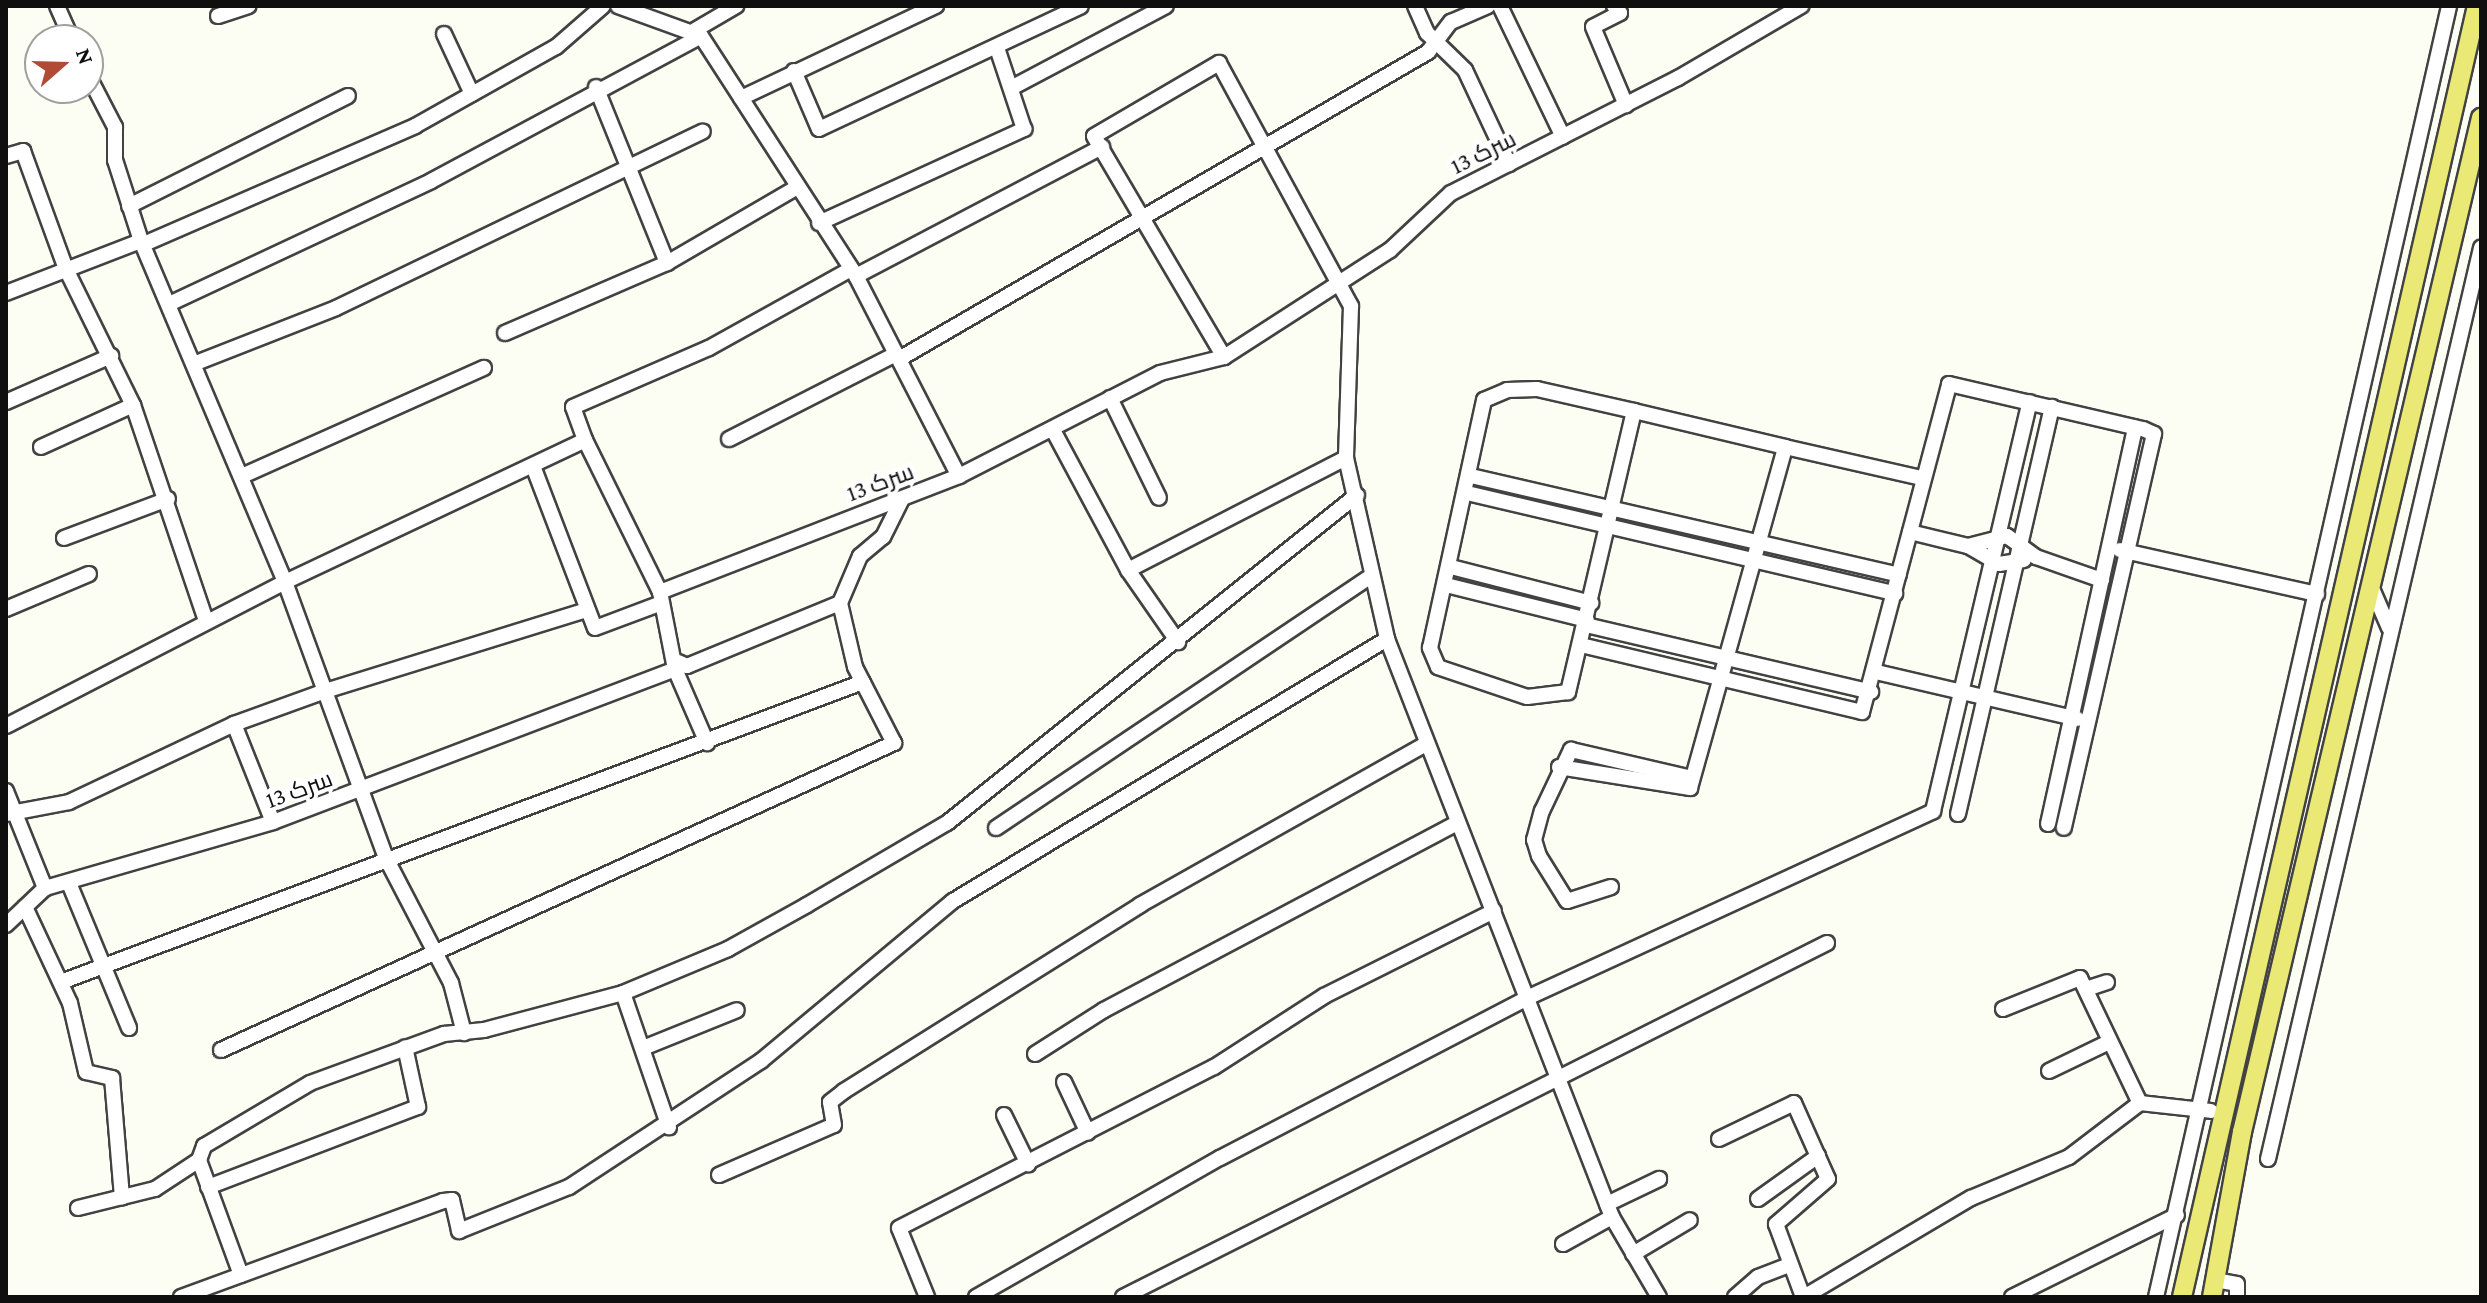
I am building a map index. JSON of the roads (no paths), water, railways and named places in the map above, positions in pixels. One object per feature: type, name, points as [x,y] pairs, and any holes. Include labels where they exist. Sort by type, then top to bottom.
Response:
[{"type":"main road","points":[[2182,1297],[2228,1110],[2315,712],[2477,6]]},
{"type":"main road","points":[[2213,1289],[2370,584],[2481,118]]},
{"type":"main road","points":[[2399,350],[2424,357]]},
{"type":"street","points":[[218,16],[248,6]]},
{"type":"street","points":[[6,293],[142,243],[472,94],[556,47],[603,6]]},
{"type":"street","points":[[618,6],[698,33],[854,273],[959,476]]},
{"type":"street","points":[[169,304],[431,181],[698,33],[736,6]]},
{"type":"street","points":[[741,98],[936,6]]},
{"type":"street","points":[[794,71],[819,129],[1081,6]]},
{"type":"street","points":[[1132,6],[1139,20]]},
{"type":"street","points":[[1013,87],[1166,6]]},
{"type":"street","points":[[1415,6],[1427,33],[1440,41],[1465,70],[1509,164]]},
{"type":"street","points":[[729,439],[898,357],[1440,41],[1451,22],[1488,6]]},
{"type":"street","points":[[1500,6],[1563,137]]},
{"type":"street","points":[[1614,6],[1620,13],[1593,27],[1626,105]]},
{"type":"street","name":"سرک 13","points":[[587,610],[595,628],[660,598],[959,476],[1160,373],[1224,357],[1423,225],[1451,193],[1626,105],[1801,6]]},
{"type":"street","points":[[2156,1297],[2202,1111],[2449,6]]},
{"type":"street","points":[[444,34],[472,94]]},
{"type":"street","points":[[819,223],[1024,129],[1013,87],[997,48]]},
{"type":"street","points":[[1224,357],[1094,136],[1219,63],[1267,143],[1339,282],[1352,318],[1346,458],[1357,495],[1368,578],[1387,639],[1610,1211],[1659,1297]]},
{"type":"street","points":[[596,87],[631,164],[667,263]]},
{"type":"street","points":[[129,206],[348,96]]},
{"type":"street","points":[[103,104],[115,127],[115,160],[142,243],[196,363],[285,582],[387,860],[436,955],[464,1033]]},
{"type":"street","points":[[196,363],[336,308],[703,131]]},
{"type":"street","points":[[707,743],[676,665],[660,598],[585,440],[573,407],[709,348],[1102,147]]},
{"type":"street","points":[[6,156],[23,151],[66,269],[133,405],[168,499],[206,621]]},
{"type":"street","points":[[505,333],[667,263],[796,188]]},
{"type":"street","points":[[2268,1159],[2389,628],[2481,248]]},
{"type":"street","points":[[6,402],[111,356]]},
{"type":"street","points":[[242,476],[484,368]]},
{"type":"street","points":[[1581,645],[1862,712],[1871,692],[1922,478],[1949,384],[2154,434],[2064,828]]},
{"type":"street","points":[[1634,411],[1581,645],[1564,696],[1527,697],[1438,667],[1430,648],[1471,476],[1484,400],[1507,390],[1537,389],[1634,411],[1785,447],[1922,478]]},
{"type":"street","points":[[1110,398],[1159,498]]},
{"type":"street","points":[[976,1297],[1220,1158],[1527,998],[1933,811],[1962,693],[1993,542],[2030,402]]},
{"type":"street","points":[[41,447],[133,405]]},
{"type":"street","points":[[1958,814],[2052,407]]},
{"type":"street","points":[[2048,824],[2135,427]]},
{"type":"street","points":[[1053,430],[1128,570],[1178,642]]},
{"type":"street","points":[[2355,433],[2378,438]]},
{"type":"street","points":[[6,726],[206,621],[585,440]]},
{"type":"street","points":[[1611,887],[1567,901],[1539,856],[1534,840],[1559,767],[1681,792],[1692,778],[1726,680],[1752,559],[1785,447]]},
{"type":"street","points":[[1128,570],[1346,458]]},
{"type":"street","points":[[10,812],[21,815],[69,802],[234,724],[325,691],[587,610],[533,466]]},
{"type":"street","points":[[1471,476],[1758,539],[1899,575]]},
{"type":"street","points":[[1467,493],[1895,593]]},
{"type":"street","points":[[78,1208],[155,1189],[199,1160],[204,1146],[310,1083],[405,1047],[623,993],[728,949],[947,823],[1178,642],[1357,495]]},
{"type":"street","points":[[64,538],[168,499]]},
{"type":"street","points":[[221,1050],[436,955],[894,743],[844,639],[840,603],[860,556],[883,537],[902,499]]},
{"type":"street","points":[[1910,532],[1968,546],[1990,559],[2018,561],[2036,557]]},
{"type":"street","points":[[1968,546],[2007,536],[2022,541],[2036,557],[2102,580]]},
{"type":"street","points":[[2108,548],[2317,594]]},
{"type":"street","points":[[1451,567],[1591,603]]},
{"type":"street","points":[[6,609],[89,574]]},
{"type":"street","points":[[996,828],[1368,578]]},
{"type":"street","points":[[2370,584],[2389,628]]},
{"type":"street","points":[[1446,585],[1871,692]]},
{"type":"street","name":"سرک 13","points":[[45,888],[273,822],[676,665],[687,666],[840,603]]},
{"type":"street","points":[[181,1297],[443,1201],[452,1200],[459,1231],[569,1187],[669,1127],[799,1032],[920,924],[1112,810],[1197,748],[1387,639]]},
{"type":"street","points":[[1876,672],[2088,721]]},
{"type":"street","points":[[61,982],[707,743],[863,682]]},
{"type":"street","points":[[2291,706],[2315,712]]},
{"type":"street","points":[[234,724],[273,822]]},
{"type":"street","points":[[719,1175],[834,1125],[830,1102],[844,1091],[1140,905],[1426,744]]},
{"type":"street","points":[[6,791],[10,812],[45,888],[6,925]]},
{"type":"street","points":[[1035,1054],[1104,1010],[1457,823]]},
{"type":"street","points":[[69,883],[129,1028]]},
{"type":"street","points":[[25,907],[61,982],[86,1072],[112,1078],[122,1198]]},
{"type":"street","points":[[927,1297],[899,1228],[1214,1067],[1324,996],[1494,911]]},
{"type":"street","points":[[1123,1297],[1144,1292],[1557,1075],[1827,943]]},
{"type":"street","points":[[2003,1009],[2080,978],[2140,1103]]},
{"type":"street","points":[[2086,989],[2107,982]]},
{"type":"street","points":[[623,993],[669,1127]]},
{"type":"street","points":[[643,1048],[737,1010]]},
{"type":"street","points":[[2049,1071],[2109,1042]]},
{"type":"street","points":[[208,1187],[418,1107],[405,1047]]},
{"type":"street","points":[[1064,1082],[1088,1133]]},
{"type":"street","points":[[1719,1139],[1790,1100],[1818,1156],[1826,1184],[1776,1224],[1803,1297],[1971,1198],[2069,1157],[2140,1103],[2202,1111],[2228,1110]]},
{"type":"street","points":[[1004,1115],[1028,1164]]},
{"type":"street","points":[[1758,1199],[1818,1156]]},
{"type":"street","points":[[199,1160],[241,1275]]},
{"type":"street","points":[[1563,1244],[1659,1179]]},
{"type":"street","points":[[2012,1297],[2177,1215]]},
{"type":"street","points":[[1633,1254],[1690,1220]]},
{"type":"street","points":[[1735,1297],[1758,1277],[1790,1265]]},
{"type":"street","points":[[2213,1289],[2237,1284],[2237,1297]]}]
